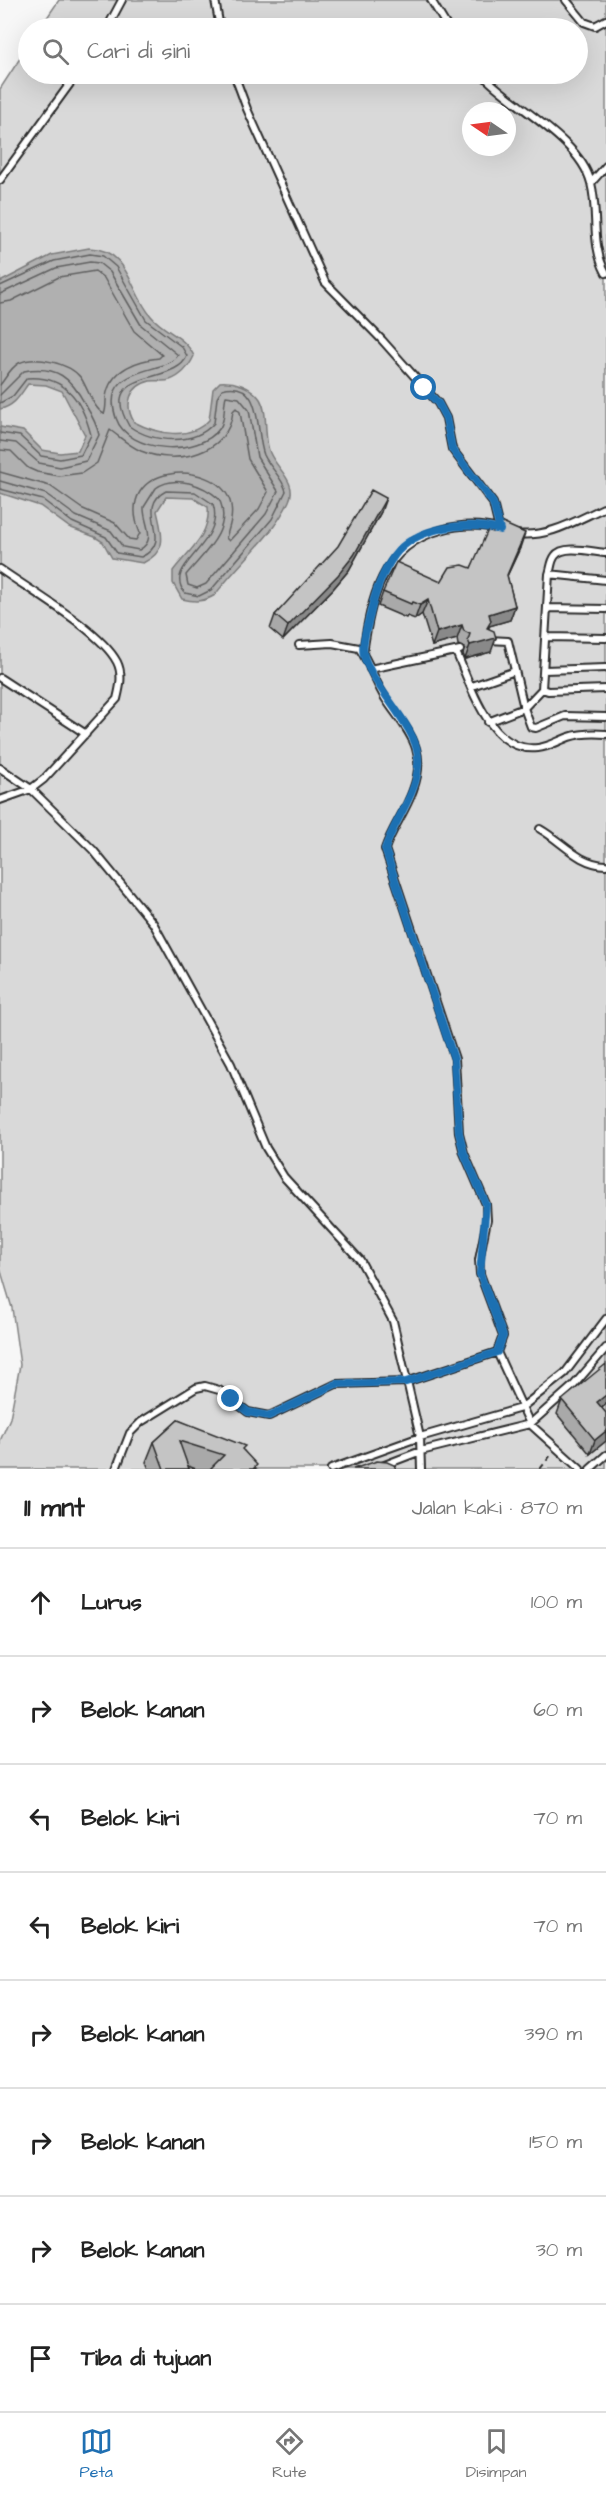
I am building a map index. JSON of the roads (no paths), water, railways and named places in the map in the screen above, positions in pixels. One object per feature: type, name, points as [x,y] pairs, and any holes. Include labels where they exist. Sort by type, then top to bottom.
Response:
[{"type":"lane","points":[[112,18],[122,0]]},
{"type":"lane","points":[[215,0],[218,18]]},
{"type":"lane","points":[[431,0],[442,18]]},
{"type":"lane","points":[[566,0],[581,18]]},
{"type":"lane","points":[[588,23],[595,26],[606,20]]},
{"type":"lane","points":[[0,180],[70,84]]},
{"type":"lane","points":[[238,84],[325,282],[382,340],[438,403],[446,418],[452,449],[493,503],[500,530]]},
{"type":"lane","points":[[492,84],[563,143],[591,183],[595,246],[606,273]]},
{"type":"lane","points":[[591,183],[606,166]]},
{"type":"lane","points":[[363,653],[372,604],[389,565],[401,549],[424,535],[462,525],[532,536],[556,531],[606,507]]},
{"type":"lane","points":[[488,722],[524,708],[542,689],[549,574],[553,557],[558,552],[573,550],[606,553]]},
{"type":"lane","points":[[0,569],[105,644],[118,664],[121,684],[117,699],[44,779],[31,789],[0,800]]},
{"type":"lane","points":[[549,574],[606,579]]},
{"type":"lane","points":[[547,608],[606,609]]},
{"type":"lane","points":[[546,637],[606,638]]},
{"type":"lane","points":[[488,640],[508,641],[529,724],[536,728],[565,716],[606,717]]},
{"type":"lane","points":[[299,645],[332,643],[354,646],[363,653],[385,699],[412,736],[418,752],[418,769],[413,791],[385,849],[454,1059],[459,1133],[464,1153],[486,1204],[480,1274],[503,1336],[497,1352],[530,1424],[580,1469]]},
{"type":"lane","points":[[370,669],[458,651],[488,722],[502,735],[526,748],[553,744],[570,737],[606,734]]},
{"type":"lane","points":[[544,670],[606,668]]},
{"type":"lane","points":[[472,686],[515,671]]},
{"type":"lane","points":[[0,678],[86,734]]},
{"type":"lane","points":[[542,689],[548,691],[606,689]]},
{"type":"lane","points":[[0,768],[31,789],[93,850],[153,923],[231,1064],[266,1148],[284,1177],[360,1260],[393,1321],[420,1437],[421,1469]]},
{"type":"lane","points":[[540,829],[577,857],[593,865],[606,865]]},
{"type":"lane","points":[[331,1469],[420,1437],[521,1408],[565,1373],[606,1319]]},
{"type":"lane","points":[[374,1469],[421,1451],[530,1424],[574,1385],[606,1348]]},
{"type":"lane","points":[[116,1469],[130,1433],[141,1422],[196,1388],[205,1386],[219,1390],[240,1408],[260,1416],[269,1416],[336,1384],[406,1382],[497,1352]]},
{"type":"lane","points":[[590,1469],[606,1455]]},
{"type":"water","points":[[89,248],[102,250],[121,264],[151,316],[185,343],[194,356],[178,376],[168,381],[150,381],[137,387],[129,403],[134,422],[163,432],[192,431],[209,420],[213,389],[220,382],[242,385],[256,394],[263,405],[270,453],[289,482],[291,494],[289,501],[274,526],[215,595],[207,599],[195,601],[182,599],[173,583],[173,571],[197,542],[206,526],[208,507],[193,498],[166,497],[157,511],[162,534],[160,547],[157,553],[143,563],[112,558],[103,542],[95,537],[69,527],[40,506],[0,493],[0,427],[23,431],[42,450],[60,453],[78,451],[85,435],[62,391],[46,385],[28,384],[13,403],[0,409],[0,282],[52,255]]}]
